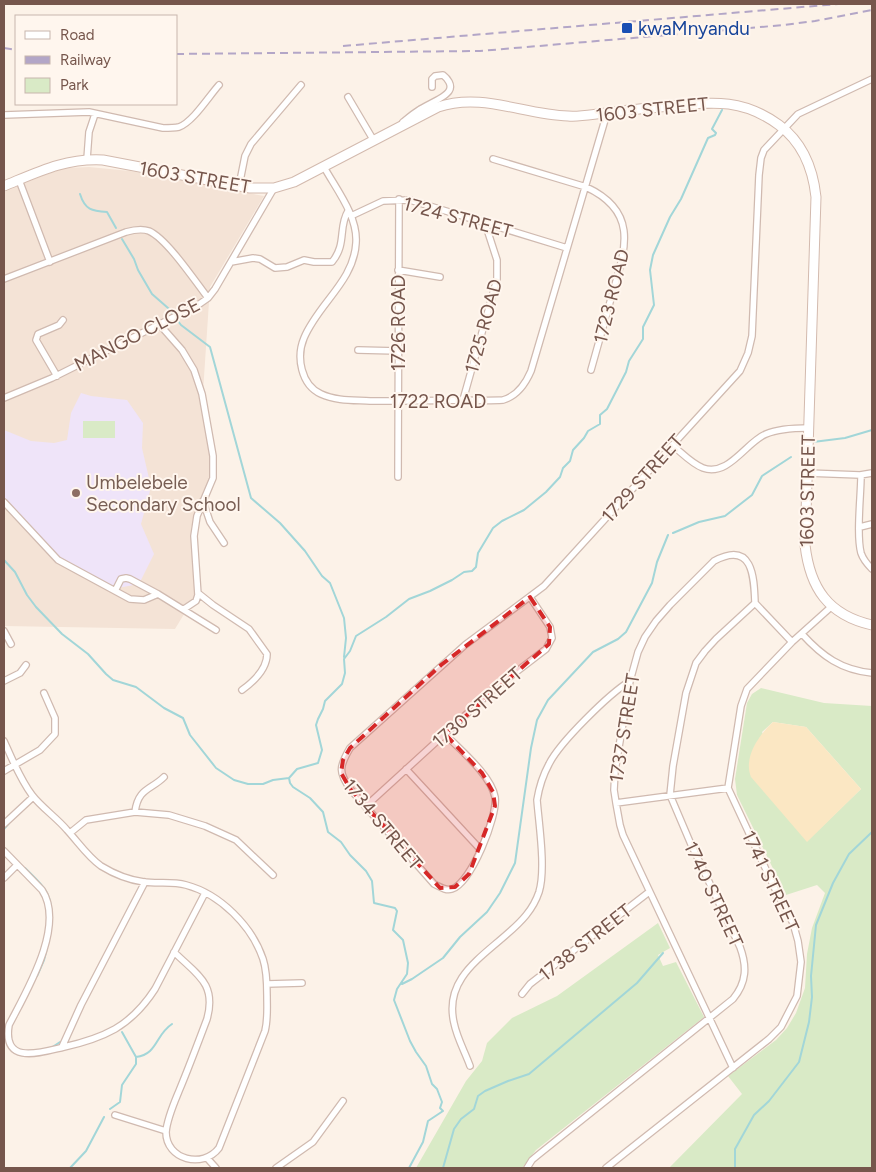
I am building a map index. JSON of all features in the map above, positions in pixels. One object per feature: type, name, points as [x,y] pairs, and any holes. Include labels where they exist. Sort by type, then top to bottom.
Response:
[{"type":"street","points":[[399,127],[418,110],[449,92],[450,85],[445,76],[440,75],[432,79],[432,87]]},
{"type":"street","name":"1729 STREET","points":[[350,748],[459,650],[544,586],[734,378],[745,362],[752,336],[761,158],[764,150],[805,109],[872,79]]},
{"type":"street","points":[[4,115],[82,112],[163,128],[178,127],[188,121],[219,85]]},
{"type":"street","points":[[239,186],[247,151],[301,85]]},
{"type":"street","points":[[348,97],[374,141]]},
{"type":"street","name":"1603 STREET","points":[[4,186],[57,165],[87,159],[103,160],[250,188],[274,188],[294,182],[438,107],[461,101],[491,103],[560,116],[725,102],[752,109],[770,118],[784,128],[793,138],[807,161],[815,186],[816,197],[805,545],[807,561],[815,585],[831,607],[848,617],[872,625]]},
{"type":"street","name":"1722 ROAD","points":[[324,167],[350,214],[357,240],[354,260],[304,338],[300,353],[302,369],[309,384],[321,394],[329,397],[352,400],[398,402],[490,401],[509,398],[518,392],[528,379],[607,113]]},
{"type":"street","points":[[87,159],[89,132],[95,114]]},
{"type":"street","name":"1723 ROAD","points":[[493,159],[586,187],[598,193],[610,203],[620,217],[624,228],[624,253],[591,370]]},
{"type":"street","points":[[19,180],[50,262]]},
{"type":"street","name":"MANGO CLOSE","points":[[4,398],[57,376],[160,325],[208,298],[274,188]]},
{"type":"street","name":"1724 STREET","points":[[350,214],[376,203],[399,199],[425,204],[568,248]]},
{"type":"street","name":"1726 ROAD","points":[[398,476],[399,199]]},
{"type":"street","points":[[231,262],[253,258],[260,259],[275,268],[287,267],[304,260],[332,262],[337,256],[341,245],[345,218],[350,214]]},
{"type":"street","name":"1725 ROAD","points":[[463,400],[497,279],[497,260],[486,223]]},
{"type":"street","points":[[4,279],[126,232],[141,229],[155,235],[171,251],[208,298]]},
{"type":"street","points":[[398,270],[440,277]]},
{"type":"street","points":[[57,376],[36,337],[38,334],[59,325],[63,320]]},
{"type":"street","points":[[160,325],[190,362],[202,394],[214,471],[198,516],[194,536],[198,593],[196,601],[184,610]]},
{"type":"street","points":[[358,350],[398,351]]},
{"type":"street","points":[[672,445],[698,465],[709,470],[726,466],[766,434],[795,428],[808,428]]},
{"type":"street","points":[[807,473],[861,475],[872,473]]},
{"type":"street","points":[[861,475],[860,543],[862,555],[872,569]]},
{"type":"street","points":[[203,500],[210,522],[224,543]]},
{"type":"street","points":[[4,502],[58,560],[130,599],[150,599],[158,594]]},
{"type":"street","points":[[860,526],[872,524]]},
{"type":"street","name":"1737 STREET","points":[[733,1068],[649,892],[624,835],[618,816],[614,790],[615,771],[630,681],[638,652],[656,621],[714,561],[721,557],[738,556],[744,558],[749,564],[754,578],[755,604]]},
{"type":"street","points":[[115,591],[121,579],[126,578],[158,594],[216,630]]},
{"type":"street","points":[[198,593],[249,629],[267,654],[260,673],[254,681],[242,690]]},
{"type":"street","name":"1730 STREET","points":[[366,806],[494,689],[546,649],[552,638],[550,627],[530,597]]},
{"type":"street","points":[[755,604],[792,642]]},
{"type":"street","name":"1740 STREET","points":[[527,1168],[538,1154],[733,999],[743,982],[746,970],[744,959],[670,795],[673,766],[686,693],[696,664],[716,639],[755,604]]},
{"type":"street","points":[[616,803],[728,788],[744,695],[751,684],[792,642],[831,607]]},
{"type":"street","points":[[4,631],[11,644]]},
{"type":"street","points":[[802,634],[816,649],[837,663],[850,670],[872,673]]},
{"type":"street","points":[[4,681],[20,673],[26,665]]},
{"type":"street","points":[[470,1066],[454,1022],[452,1003],[457,985],[462,977],[526,915],[539,892],[542,873],[537,800],[549,763],[558,750],[590,716],[620,687],[630,681]]},
{"type":"street","points":[[4,771],[40,750],[55,734],[55,718],[44,693]]},
{"type":"street","points":[[406,769],[480,849],[493,816],[495,798],[482,773],[445,734]]},
{"type":"street","points":[[4,741],[33,797],[54,816],[100,865],[115,874],[145,882],[187,885],[205,893],[229,910],[254,938],[264,964],[267,984],[267,1023],[222,1142],[209,1163]]},
{"type":"street","name":"1734 STREET","points":[[350,748],[341,764],[341,773],[350,790],[434,884],[447,890],[455,888],[464,880],[480,849]]},
{"type":"street","points":[[135,812],[138,798],[164,777]]},
{"type":"street","name":"1741 STREET","points":[[606,1168],[769,1039],[780,1027],[798,996],[801,962],[793,924],[728,788]]},
{"type":"street","points":[[4,824],[33,797]]},
{"type":"street","points":[[70,833],[86,820],[135,812],[169,815],[205,826],[236,840],[273,875]]},
{"type":"street","points":[[4,851],[42,890],[46,896],[49,918],[42,958],[9,1025],[8,1037],[14,1047],[24,1054],[36,1054],[101,1036],[114,1030],[134,1016],[146,1004],[205,893]]},
{"type":"street","points":[[4,878],[17,865]]},
{"type":"street","points":[[62,1047],[81,1004],[145,882]]},
{"type":"street","name":"1738 STREET","points":[[522,994],[530,984],[649,892]]},
{"type":"street","points":[[174,952],[203,978],[208,986],[210,1004],[208,1019],[175,1102],[166,1131],[168,1143],[175,1153],[188,1159],[209,1163],[216,1168]]},
{"type":"street","points":[[267,984],[302,983]]},
{"type":"street","points":[[276,1168],[313,1142],[344,1101]]},
{"type":"street","points":[[115,1115],[166,1131]]},
{"type":"highlighted area","points":[[530,597],[550,627],[549,644],[445,734],[482,773],[493,792],[495,806],[469,874],[455,887],[440,888],[351,790],[341,773],[343,760],[350,748],[441,665]]},
{"type":"shaded area","points":[[89,167],[130,171],[264,196],[210,287],[202,407],[210,460],[209,478],[191,528],[195,596],[175,629],[4,626],[4,192],[65,168]]},
{"type":"shaded area","name":"Umbelebele Secondary School","points":[[81,393],[127,400],[143,423],[142,448],[151,487],[141,524],[154,554],[139,584],[118,588],[106,584],[60,559],[4,500],[4,430],[31,441],[54,443],[67,440],[71,413]]},
{"type":"green space","points":[[83,421],[115,421],[115,438],[83,438]]},
{"type":"green space","points":[[761,688],[824,703],[872,706],[872,1168],[669,1168],[742,1094],[728,1076],[776,1040],[787,1028],[796,1013],[805,988],[807,954],[812,928],[825,893],[817,885],[786,895],[737,795],[735,779],[747,703],[752,694]],"holes":[[[773,722],[806,727],[861,789],[807,841],[762,732]]]},
{"type":"green space","points":[[658,923],[670,948],[658,955],[663,966],[676,962],[704,1017],[536,1150],[522,1168],[416,1168],[466,1081],[482,1061],[487,1043],[512,1018],[557,996]]},
{"type":"sand","points":[[773,722],[806,727],[861,789],[807,842],[751,777],[749,762],[751,754],[758,740]]},
{"type":"waterway","points":[[409,1168],[423,1142],[428,1121],[443,1111],[440,1108],[442,1102],[437,1089],[432,1084],[426,1066],[410,1041],[394,1000],[397,989],[407,974],[408,963],[403,940],[393,930],[397,911],[395,908],[374,903],[372,881],[366,871],[350,855],[341,842],[328,832],[323,812],[310,798],[293,787],[289,778],[297,769],[318,763],[322,750],[316,725],[325,701],[342,684],[345,673],[344,659],[350,651],[356,636],[386,617],[409,599],[430,591],[464,572],[472,571],[476,567],[478,553],[493,528],[502,521],[524,510],[546,492],[560,477],[563,468],[570,461],[573,450],[588,431],[600,424],[600,415],[607,409],[626,372],[629,361],[643,339],[643,327],[654,305],[650,270],[653,255],[670,217],[681,199],[708,138],[716,133],[712,129],[722,110]]},
{"type":"waterway","points":[[80,194],[84,203],[90,209],[107,212],[116,228]]},
{"type":"waterway","points":[[122,239],[152,294],[173,314]]},
{"type":"waterway","points":[[178,321],[210,347],[251,498],[280,523],[305,551],[322,576],[330,583],[344,618],[346,638],[344,657]]},
{"type":"waterway","points":[[813,442],[845,438],[872,430]]},
{"type":"waterway","points":[[673,533],[699,522],[725,516],[752,495],[762,476],[791,457]]},
{"type":"waterway","points":[[402,984],[443,958],[460,937],[487,912],[500,893],[515,863],[531,748],[537,720],[548,700],[593,652],[618,639],[626,632],[652,583],[657,562],[668,535]]},
{"type":"waterway","points":[[4,560],[15,572],[27,595],[36,607],[62,634],[88,654],[106,674],[113,680],[136,687],[164,708],[183,718],[190,735],[216,768],[234,780],[248,784],[263,784],[273,780],[289,778]]},
{"type":"waterway","points":[[4,829],[9,823]]},
{"type":"waterway","points":[[735,1168],[735,1149],[754,1115],[769,1101],[799,1062],[809,1022],[816,925],[833,883],[849,854],[872,832]]},
{"type":"waterway","points":[[25,868],[48,894],[51,916]]},
{"type":"waterway","points":[[37,976],[47,948]]},
{"type":"waterway","points":[[443,1168],[454,1129],[461,1119],[474,1109],[478,1096],[508,1081],[529,1074],[637,983],[663,953]]},
{"type":"waterway","points":[[136,1057],[149,1052],[166,1028],[172,1024]]},
{"type":"waterway","points":[[110,1109],[120,1102],[122,1085],[136,1064],[136,1057],[122,1032]]},
{"type":"waterway","points":[[51,1048],[60,1042]]},
{"type":"waterway","points":[[70,1168],[86,1151],[104,1117]]},
{"type":"railway","points":[[343,46],[838,4]]},
{"type":"railway","points":[[178,54],[480,51],[784,25],[872,10]]},
{"type":"railway","points":[[4,48],[15,50]]},
{"type":"place","name":"kwaMnyandu","points":[[627,28]]},
{"type":"place","name":"Umbelebele Secondary School","points":[[76,493]]}]
